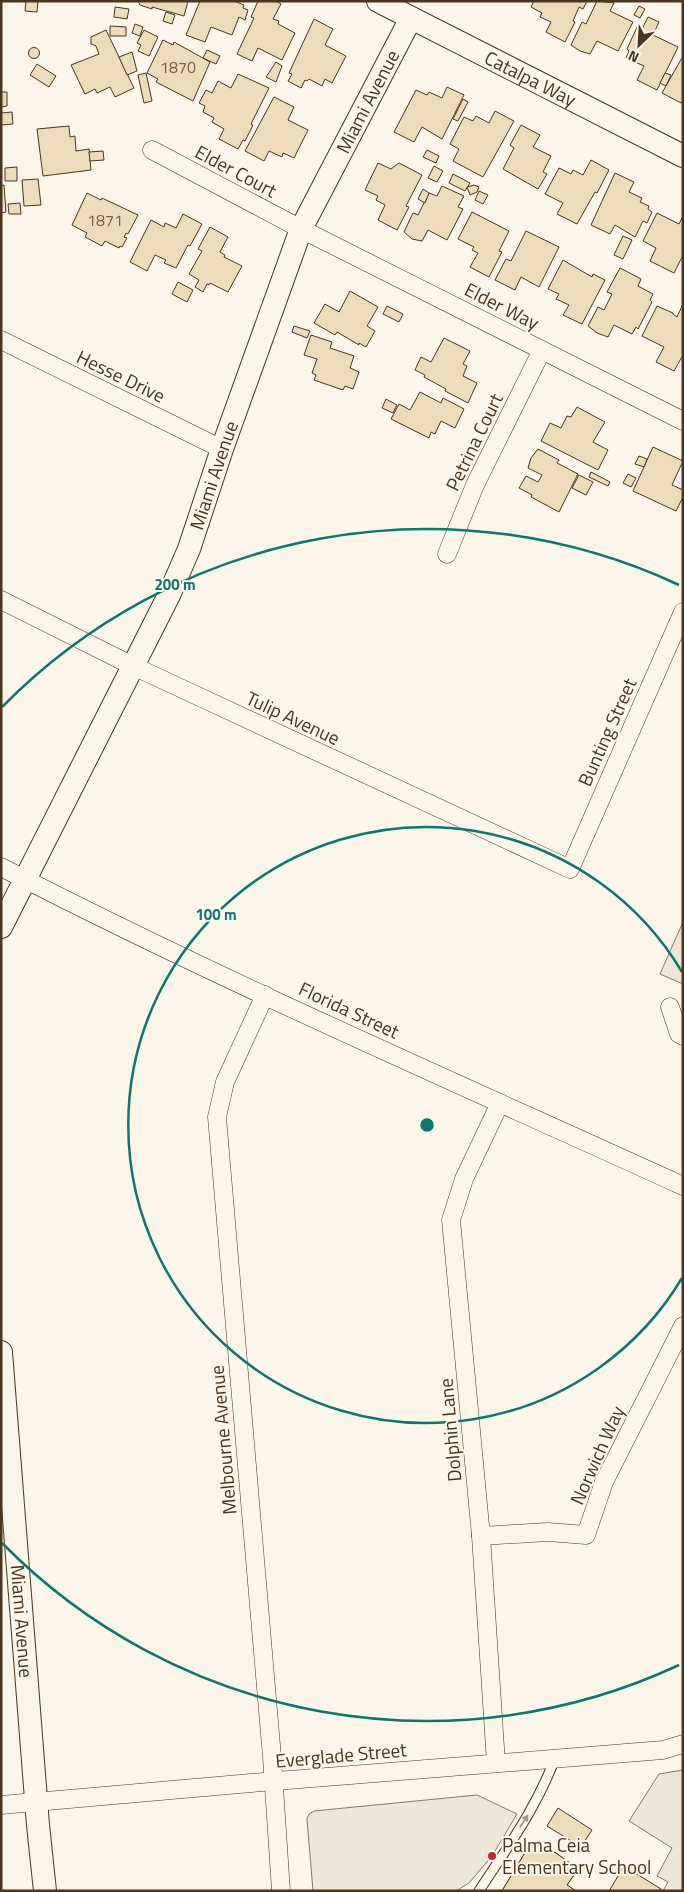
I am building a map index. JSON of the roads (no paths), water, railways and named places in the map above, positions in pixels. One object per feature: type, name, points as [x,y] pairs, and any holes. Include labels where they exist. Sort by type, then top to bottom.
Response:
[{"type":"street","name":"Catalpa Way","points":[[378,1],[683,156]]},
{"type":"street","name":"Miami Avenue","points":[[1,927],[169,595],[189,549],[222,449],[301,229],[411,18]]},
{"type":"street","name":"Elder Court","points":[[152,150],[301,229]]},
{"type":"street","name":"Elder Way","points":[[301,229],[683,421]]},
{"type":"street","name":"Hesse Drive","points":[[1,340],[222,449]]},
{"type":"street","name":"Petrina Court","points":[[447,554],[475,485],[542,350]]},
{"type":"street","name":"Tulip Avenue","points":[[1,600],[133,666],[570,869]]},
{"type":"street","name":"Bunting Street","points":[[570,869],[683,612]]},
{"type":"street","name":"Florida Street","points":[[1,867],[265,995],[683,1186]]},
{"type":"street","name":"Melbourne Avenue","points":[[265,995],[225,1082],[217,1116],[274,1782],[281,1891]]},
{"type":"street","points":[[670,1007],[679,1034],[683,1036]]},
{"type":"street","name":"Dolphin Lane","points":[[496,1763],[481,1536],[452,1220],[464,1179],[500,1103]]},
{"type":"street","name":"Norwich Way","points":[[481,1536],[548,1532],[586,1536],[604,1482],[683,1326]]},
{"type":"street","name":"Miami Avenue","points":[[1,1352],[36,1803],[45,1891]]},
{"type":"street","name":"Everglade Street","points":[[1,1805],[663,1750],[683,1744]]},
{"type":"lane","points":[[479,1891],[535,1805],[555,1758]]},
{"type":"place","name":"Palma Ceia Elementary School","points":[[492,1856]]}]
